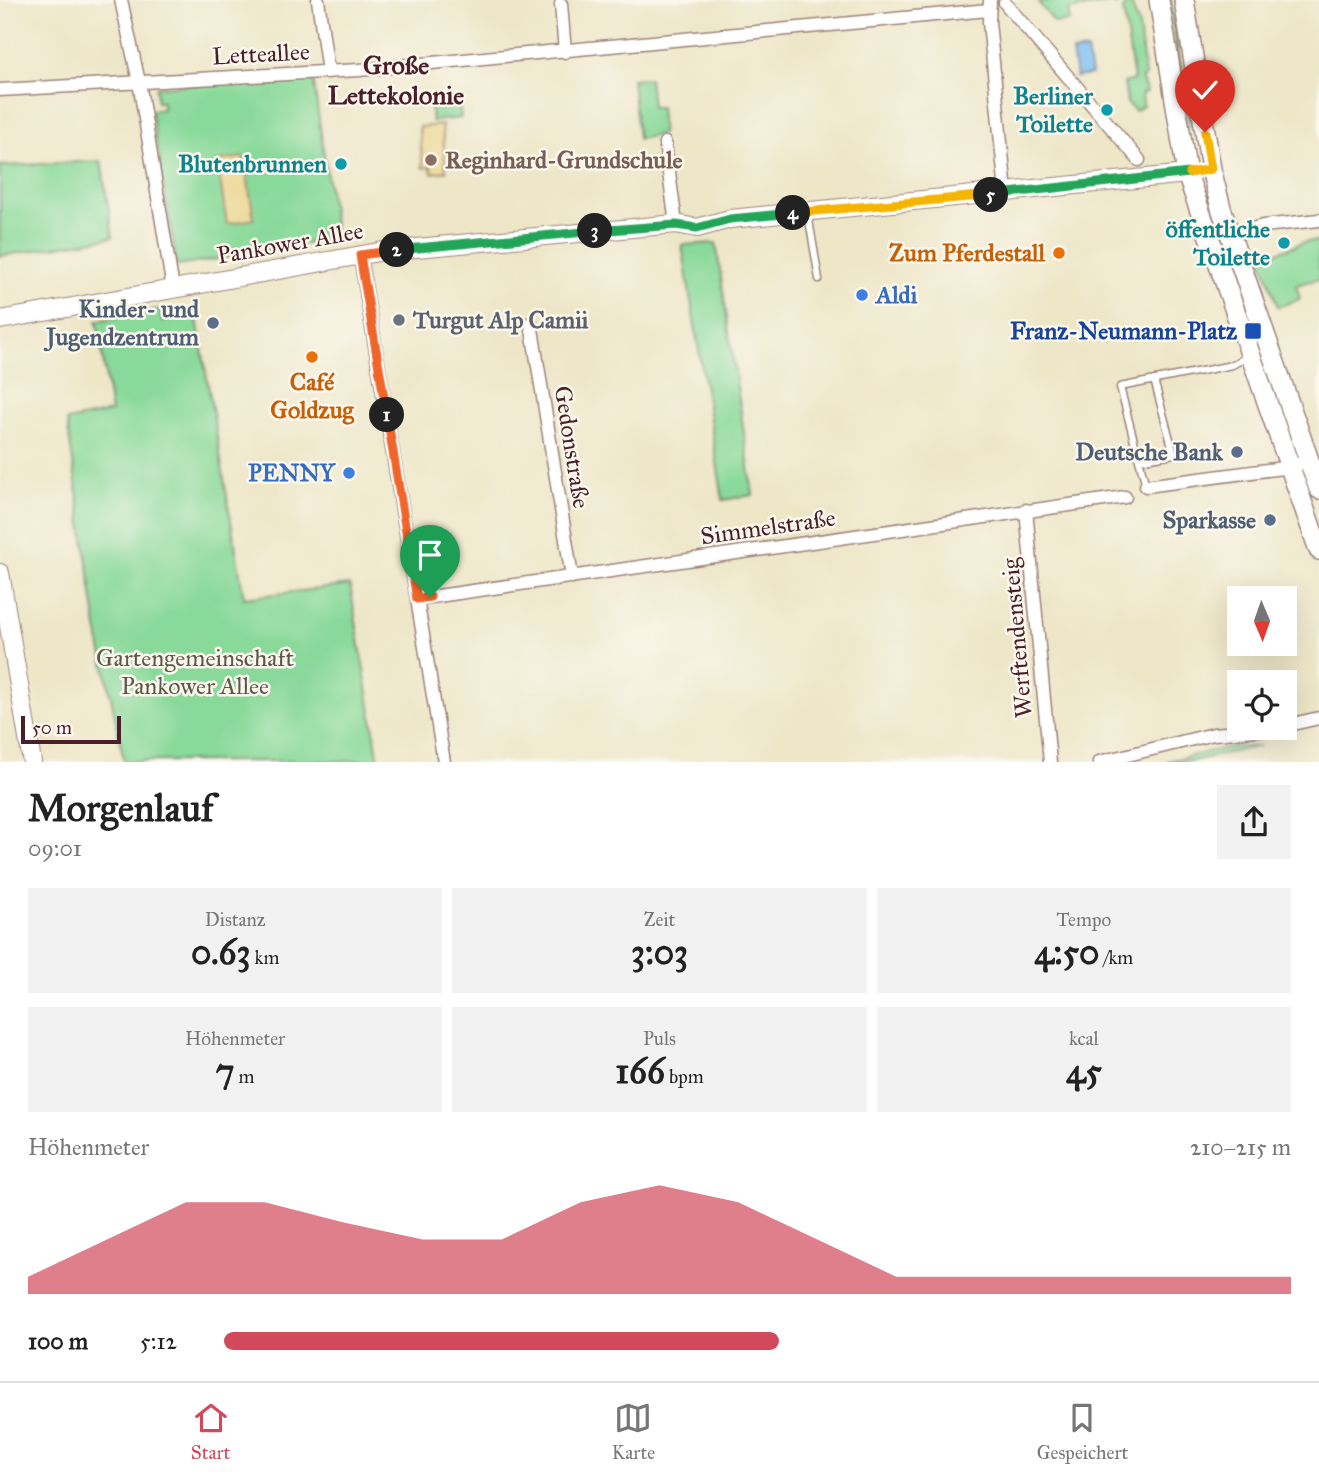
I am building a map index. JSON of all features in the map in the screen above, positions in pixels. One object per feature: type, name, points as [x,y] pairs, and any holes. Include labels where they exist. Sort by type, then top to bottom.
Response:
[{"type":"main road","points":[[1158,0],[1187,174],[1248,356],[1319,550]]},
{"type":"main road","points":[[1184,0],[1211,169],[1230,235],[1319,489]]},
{"type":"main road","points":[[1187,174],[1211,169]]},
{"type":"street","points":[[121,0],[139,82],[173,289]]},
{"type":"street","points":[[318,0],[328,72]]},
{"type":"street","points":[[560,2],[565,52]]},
{"type":"street","points":[[1004,3],[1139,160]]},
{"type":"street","points":[[989,5],[1006,193]]},
{"type":"street","name":"Letteallee","points":[[0,90],[328,72],[565,52],[989,5]]},
{"type":"street","points":[[665,142],[676,225]]},
{"type":"street","name":"Pankower Allee","points":[[0,320],[360,255],[676,225],[697,228],[730,219],[1187,174]]},
{"type":"street","points":[[1230,235],[1263,226],[1319,220]]},
{"type":"street","points":[[360,255],[444,761]]},
{"type":"street","name":"Gedonstraße","points":[[531,323],[572,577]]},
{"type":"street","points":[[1146,486],[1290,467],[1309,460]]},
{"type":"street","name":"Simmelstraße","points":[[417,599],[1125,497]]},
{"type":"street","name":"Werftendensteig","points":[[1026,510],[1050,761]]},
{"type":"street","points":[[0,573],[6,645],[32,761]]},
{"type":"street","points":[[1297,723],[1319,718]]},
{"type":"street","points":[[1099,761],[1227,733]]},
{"type":"lane","points":[[808,212],[818,279]]},
{"type":"lane","points":[[1146,486],[1119,387],[1232,365],[1248,356]]},
{"type":"lane","points":[[1139,460],[1174,454],[1154,380]]},
{"type":"green space","points":[[1119,0],[1116,5],[1113,3],[1068,10],[1070,21],[1055,23],[1038,2]]},
{"type":"green space","points":[[1130,0],[1139,26],[1145,77],[1141,78],[1147,92],[1142,93],[1143,106],[1135,111],[1127,103],[1124,83],[1134,80],[1123,9]]},
{"type":"green space","points":[[1168,0],[1171,0],[1183,78],[1197,125],[1188,126]]},
{"type":"green space","points":[[313,78],[336,238],[177,266],[151,110],[163,109],[162,101],[157,102],[156,87]]},
{"type":"green space","points":[[649,78],[652,107],[660,107],[662,134],[638,139],[632,79]]},
{"type":"green space","points":[[459,100],[461,118],[432,121],[430,103]]},
{"type":"green space","points":[[101,161],[113,237],[0,256],[0,166]]},
{"type":"green space","points":[[1319,241],[1319,279],[1296,285],[1300,299],[1278,307],[1261,258],[1304,242]]},
{"type":"green space","points":[[716,243],[753,495],[723,500],[682,245]]},
{"type":"green space","name":"Gartengemeinschaft Pankower Allee","points":[[160,309],[162,321],[196,313],[244,598],[350,585],[379,761],[124,761],[97,628],[67,421],[111,412],[97,321]]},
{"type":"green space","points":[[1260,746],[1192,761],[1167,761],[1231,747]]},
{"type":"sand","points":[[442,125],[446,171],[432,173],[431,167],[423,168],[419,127]]},
{"type":"sand","points":[[244,157],[254,219],[227,224],[217,161]]},
{"type":"water","points":[[1087,50],[1091,75],[1076,77],[1072,52]]},
{"type":"place","name":"Berliner Toilette","points":[[1107,110]]},
{"type":"place","name":"Reginhard-Grundschule","points":[[431,160]]},
{"type":"place","name":"Blutenbrunnen","points":[[341,164]]},
{"type":"place","name":"öffentliche Toilette","points":[[1284,243]]},
{"type":"place","name":"Zum Pferdestall","points":[[1059,253]]},
{"type":"place","name":"Aldi","points":[[862,295]]},
{"type":"place","name":"Turgut Alp Camii","points":[[399,320]]},
{"type":"place","name":"Kinder- und Jugendzentrum","points":[[213,323]]},
{"type":"place","name":"Franz-Neumann-Platz","points":[[1253,331]]},
{"type":"place","name":"Café Goldzug","points":[[312,357]]},
{"type":"place","name":"Deutsche Bank","points":[[1237,452]]},
{"type":"place","name":"PENNY","points":[[349,473]]},
{"type":"place","name":"Sparkasse","points":[[1270,520]]},
{"type":"district","name":"Große Lettekolonie","points":[[396,80]]},
{"type":"route","points":[[430,597],[417,599],[360,255],[676,225],[697,228],[730,219],[1187,174],[1211,169],[1205,132]]}]
